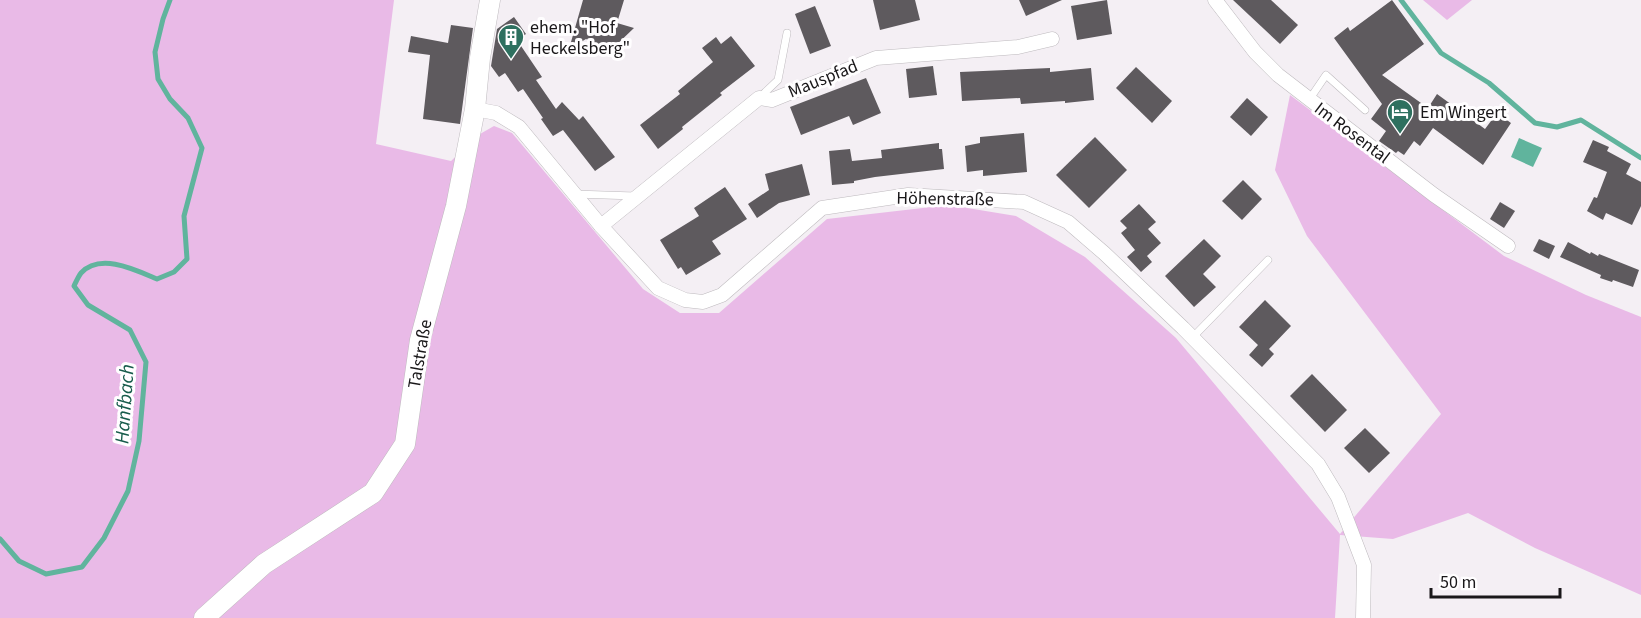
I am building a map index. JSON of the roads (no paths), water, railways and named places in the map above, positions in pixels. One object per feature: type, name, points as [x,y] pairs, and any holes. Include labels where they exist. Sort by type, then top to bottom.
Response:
[{"type":"main road","name":"Talstraße","points":[[204,618],[264,564],[373,492],[405,444],[420,340],[456,206],[475,109],[480,58],[490,0]]},
{"type":"street","name":"Im Rosental","points":[[1215,0],[1261,59],[1278,75],[1434,195],[1508,246]]},
{"type":"street","name":"Mauspfad","points":[[759,98],[772,100],[876,57],[1018,47],[1052,39]]},
{"type":"street","points":[[601,226],[759,98]]},
{"type":"street","name":"Höhenstraße","points":[[475,109],[496,113],[519,128],[601,226],[658,288],[685,300],[703,302],[722,295],[822,208],[908,195],[1024,202],[1068,222],[1104,253],[1192,338],[1318,464],[1338,497],[1364,565],[1362,618]]},
{"type":"lane","points":[[759,98],[778,80],[787,33]]},
{"type":"lane","points":[[1309,100],[1326,75],[1365,110]]},
{"type":"lane","points":[[574,194],[638,196]]},
{"type":"lane","points":[[1192,338],[1268,260]]},
{"type":"waterway","name":"Hanfbach","points":[[0,539],[19,561],[46,574],[82,567],[104,538],[128,491],[139,441],[146,362],[130,330],[88,305],[74,286],[81,273],[98,264],[118,265],[157,279],[174,272],[187,259],[184,216],[202,148],[188,118],[170,99],[158,79],[155,52],[170,0]]},
{"type":"waterway","points":[[1401,0],[1441,53],[1489,83],[1535,123],[1557,127],[1581,120],[1641,158]]},
{"type":"place","name":"ehem. \"Hof Heckelsberg\"","points":[[511,60]]},
{"type":"place","name":"Em Wingert","points":[[1400,135]]}]
